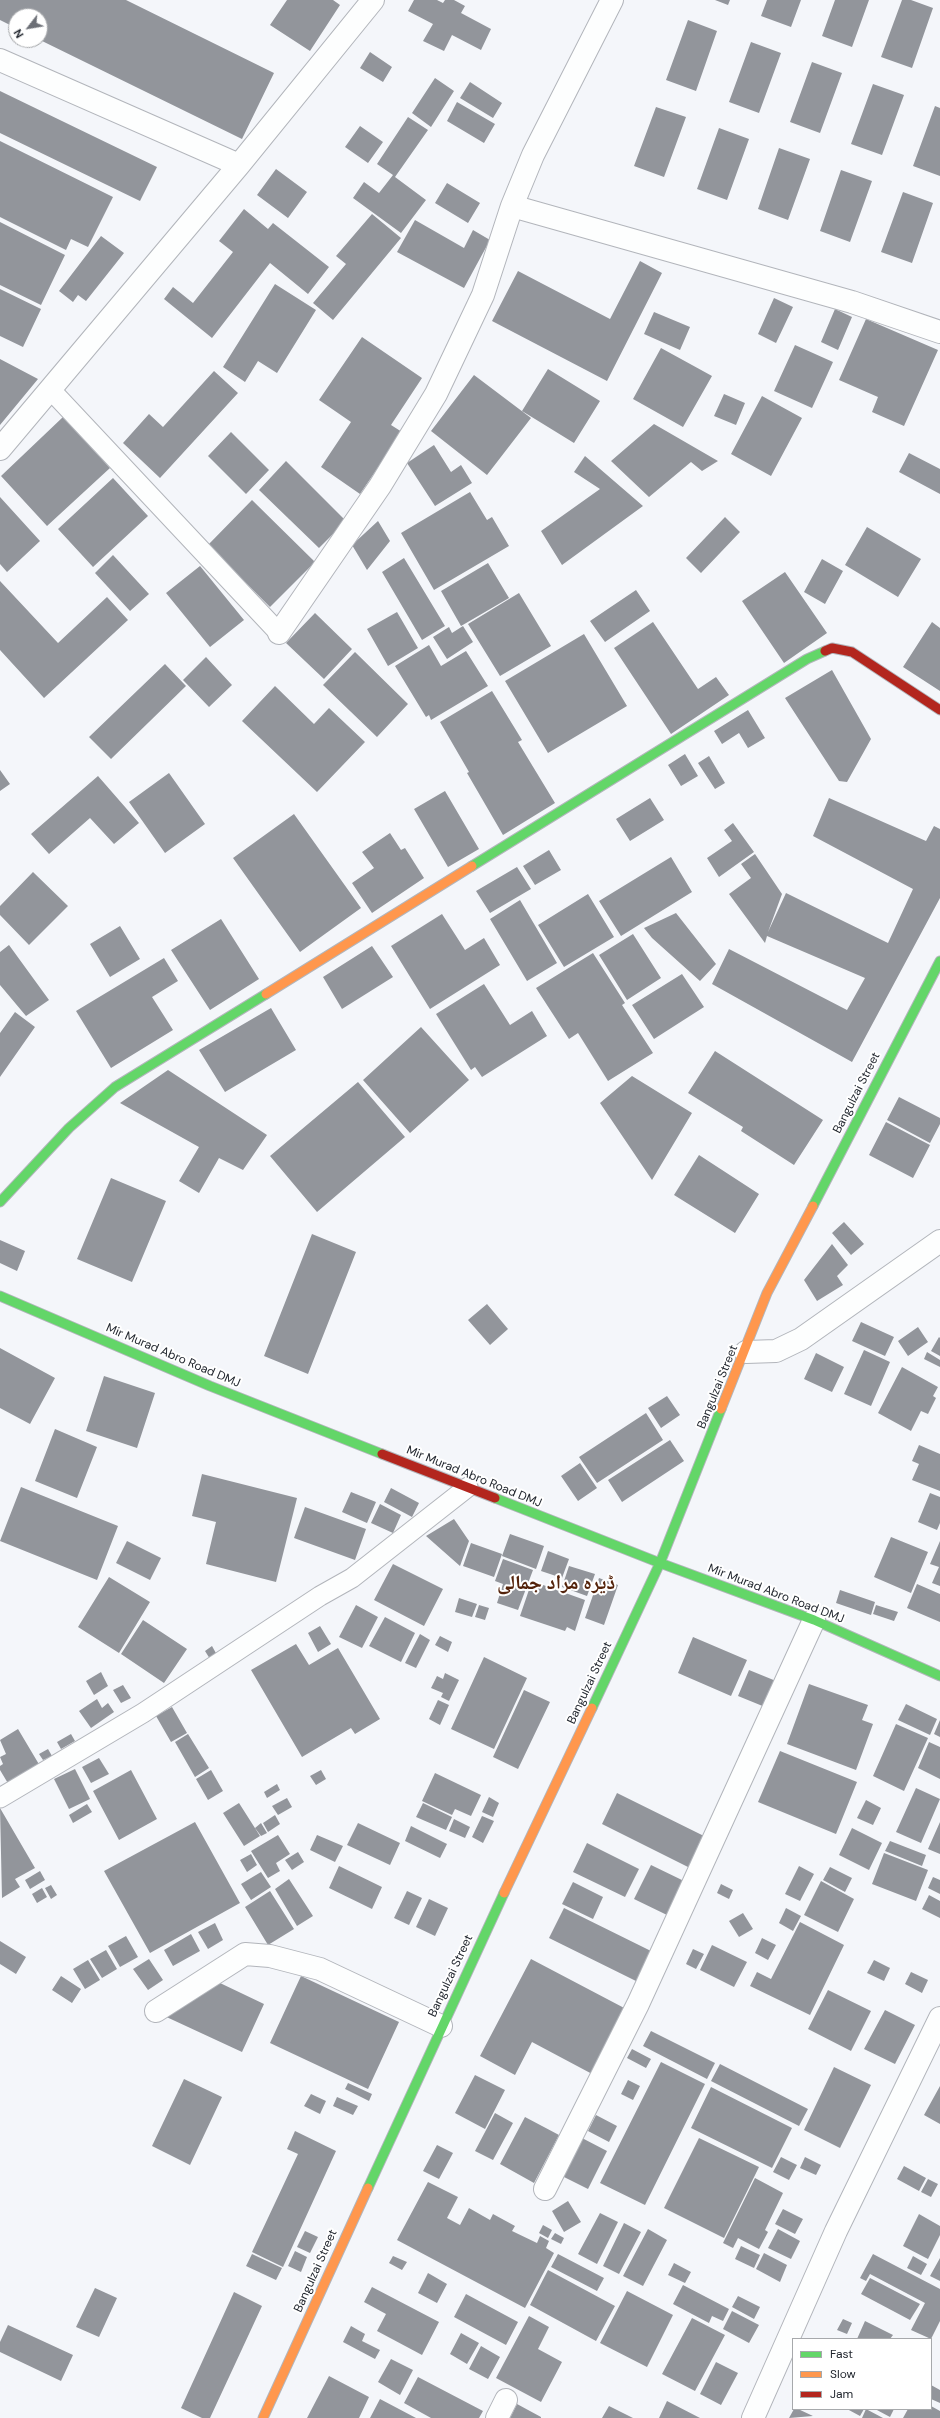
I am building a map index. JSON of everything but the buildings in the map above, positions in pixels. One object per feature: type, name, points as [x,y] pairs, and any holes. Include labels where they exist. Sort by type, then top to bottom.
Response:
[{"type":"street","points":[[0,449],[239,165],[373,0]]},
{"type":"street","points":[[278,633],[380,486],[436,394],[483,295],[512,206],[533,154],[612,0]]},
{"type":"street","points":[[0,60],[239,165]]},
{"type":"street","points":[[512,206],[852,302],[940,332]]},
{"type":"street","points":[[0,1202],[45,1151],[90,1107],[115,1088],[807,659],[832,648],[852,652],[940,710]]},
{"type":"street","name":"Bangulzai Street","points":[[263,2418],[442,2026],[660,1563],[746,1352],[767,1293],[940,961]]},
{"type":"street","points":[[746,1352],[776,1351],[800,1338],[940,1241]]},
{"type":"street","name":"Mir Murad Abro Road DMJ","points":[[0,1296],[210,1386],[660,1563],[814,1620],[940,1676]]},
{"type":"street","points":[[545,2189],[638,2004],[814,1620]]},
{"type":"street","points":[[156,2011],[245,1954],[270,1956],[320,1969],[442,2026]]},
{"type":"street","points":[[752,2418],[836,2231],[940,2018]]},
{"type":"lane","points":[[50,389],[278,633]]},
{"type":"lane","points":[[0,1798],[143,1713],[320,1596],[352,1578],[468,1487]]},
{"type":"traffic: fast","points":[[472,866],[807,659],[825,651]]},
{"type":"traffic: fast","points":[[813,1206],[940,961]]},
{"type":"traffic: fast","points":[[0,1202],[69,1128],[115,1087],[266,994]]},
{"type":"traffic: fast","points":[[0,1296],[210,1386],[382,1454]]},
{"type":"traffic: fast","points":[[592,1708],[660,1563],[721,1409]]},
{"type":"traffic: fast","points":[[495,1498],[660,1563],[814,1620],[940,1676]]},
{"type":"traffic: fast","points":[[368,2188],[504,1893]]},
{"type":"traffic: slow","points":[[266,994],[472,866]]},
{"type":"traffic: slow","points":[[721,1409],[767,1293],[813,1206]]},
{"type":"traffic: slow","points":[[504,1893],[592,1708]]},
{"type":"traffic: slow","points":[[263,2418],[368,2188]]},
{"type":"traffic: jam","points":[[825,651],[832,648],[852,652],[940,710]]},
{"type":"traffic: jam","points":[[382,1454],[495,1498]]},
{"type":"district","name":"ڈیرہ مراد جمالی","points":[[556,1584]]}]
